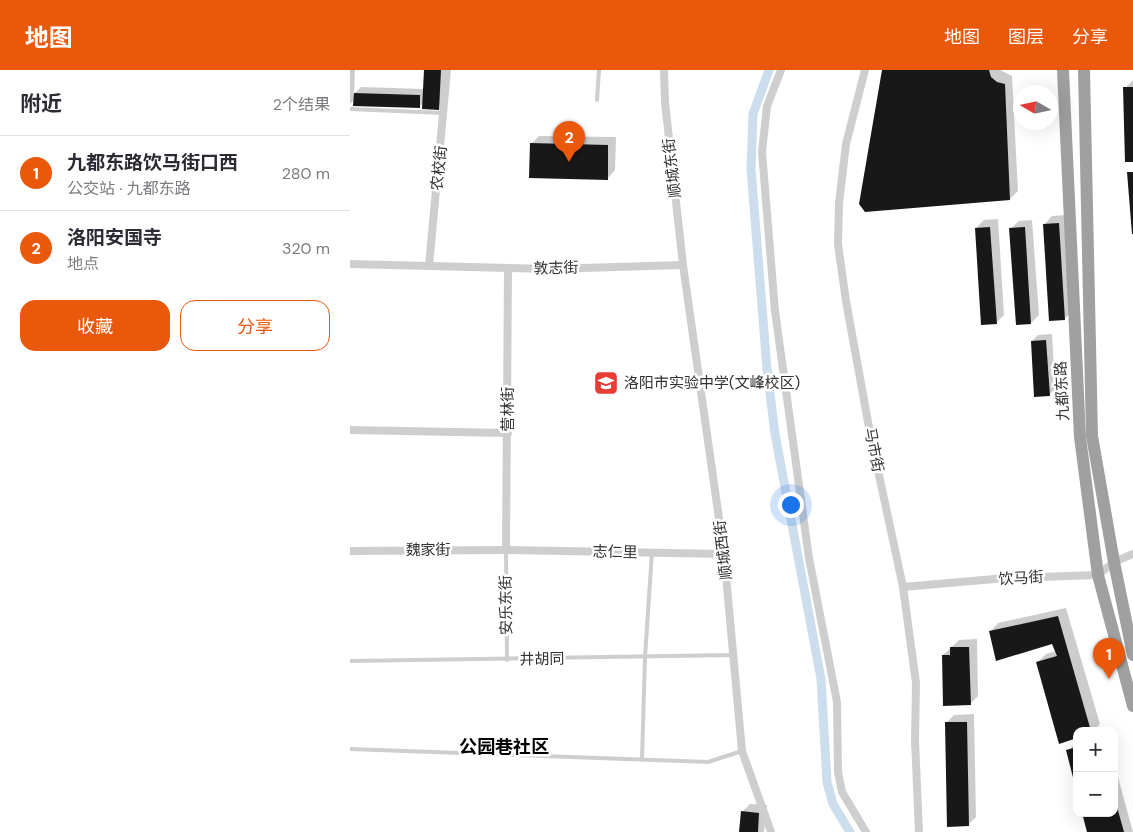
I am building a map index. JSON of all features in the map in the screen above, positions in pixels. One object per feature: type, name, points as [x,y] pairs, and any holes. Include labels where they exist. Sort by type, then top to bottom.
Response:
[{"type":"highway","name":"九都东路","points":[[1063,70],[1080,437],[1098,575],[1133,706]]},
{"type":"highway","name":"九都东路","points":[[1084,70],[1092,436],[1114,562],[1133,655]]},
{"type":"street","name":"农校街","points":[[430,266],[445,113],[447,70]]},
{"type":"street","name":"顺城东街","points":[[664,70],[664,102],[683,265]]},
{"type":"street","points":[[781,70],[767,106],[762,152],[775,312],[809,558],[837,702],[838,772],[842,792],[866,832]]},
{"type":"street","name":"马市街","points":[[865,70],[846,144],[839,202],[838,244],[870,433],[904,587],[916,683],[915,740],[919,832]]},
{"type":"street","name":"敦志街","points":[[350,264],[549,270],[683,265]]},
{"type":"street","name":"顺城西街","points":[[683,265],[724,554],[742,751],[771,832]]},
{"type":"street","name":"营林街","points":[[506,550],[508,268]]},
{"type":"street","points":[[350,430],[508,434]]},
{"type":"street","name":"志仁里","points":[[506,550],[724,554]]},
{"type":"street","name":"魏家街","points":[[350,551],[506,550]]},
{"type":"street","points":[[1098,575],[1114,562],[1133,554]]},
{"type":"street","name":"饮马街","points":[[904,587],[1006,578],[1098,575]]},
{"type":"lane","points":[[597,100],[599,70]]},
{"type":"lane","points":[[350,109],[445,113]]},
{"type":"lane","name":"安乐东街","points":[[506,550],[507,660]]},
{"type":"lane","points":[[642,759],[645,657],[652,552]]},
{"type":"lane","name":"井胡同","points":[[350,661],[733,655]]},
{"type":"lane","points":[[350,749],[708,762],[742,751]]},
{"type":"building","points":[[424,70],[441,70],[439,110],[422,109]]},
{"type":"building","points":[[882,70],[989,70],[991,77],[997,82],[1005,84],[1010,200],[865,212],[859,204]]},
{"type":"building","points":[[1123,87],[1133,87],[1133,162],[1125,162]]},
{"type":"building","points":[[354,93],[420,95],[420,108],[353,106]]},
{"type":"building","points":[[530,143],[608,145],[608,180],[529,178]]},
{"type":"building","points":[[1127,172],[1133,172],[1133,234],[1132,234]]},
{"type":"building","points":[[1059,223],[1065,320],[1049,321],[1043,224]]},
{"type":"building","points":[[990,227],[997,324],[981,325],[975,228]]},
{"type":"building","points":[[1025,227],[1031,324],[1016,325],[1009,228]]},
{"type":"building","points":[[1046,340],[1050,396],[1034,397],[1031,341]]},
{"type":"building","points":[[1058,616],[1090,727],[1073,727],[1073,739],[1059,744],[1036,662],[1057,656],[1052,644],[996,661],[989,631]]},
{"type":"building","points":[[950,647],[969,647],[971,705],[943,706],[942,655],[950,655]]},
{"type":"building","points":[[945,722],[967,722],[969,826],[947,827]]},
{"type":"building","points":[[1073,748],[1073,777],[1066,750]]},
{"type":"building","points":[[741,811],[759,813],[758,832],[739,832]]},
{"type":"building","points":[[1118,811],[1124,832],[1087,832],[1083,817],[1118,817]]},
{"type":"waterway","points":[[769,70],[753,114],[751,169],[767,369],[775,434],[821,679],[827,782],[833,804],[850,832]]},
{"type":"place","name":"洛阳安国寺","points":[[569,162]]},
{"type":"place","name":"洛阳市实验中学(文峰校区)","points":[[606,383]]},
{"type":"place","name":"九都东路饮马街口西","points":[[1109,679]]},
{"type":"district","name":"公园巷社区","points":[[504,747]]}]
